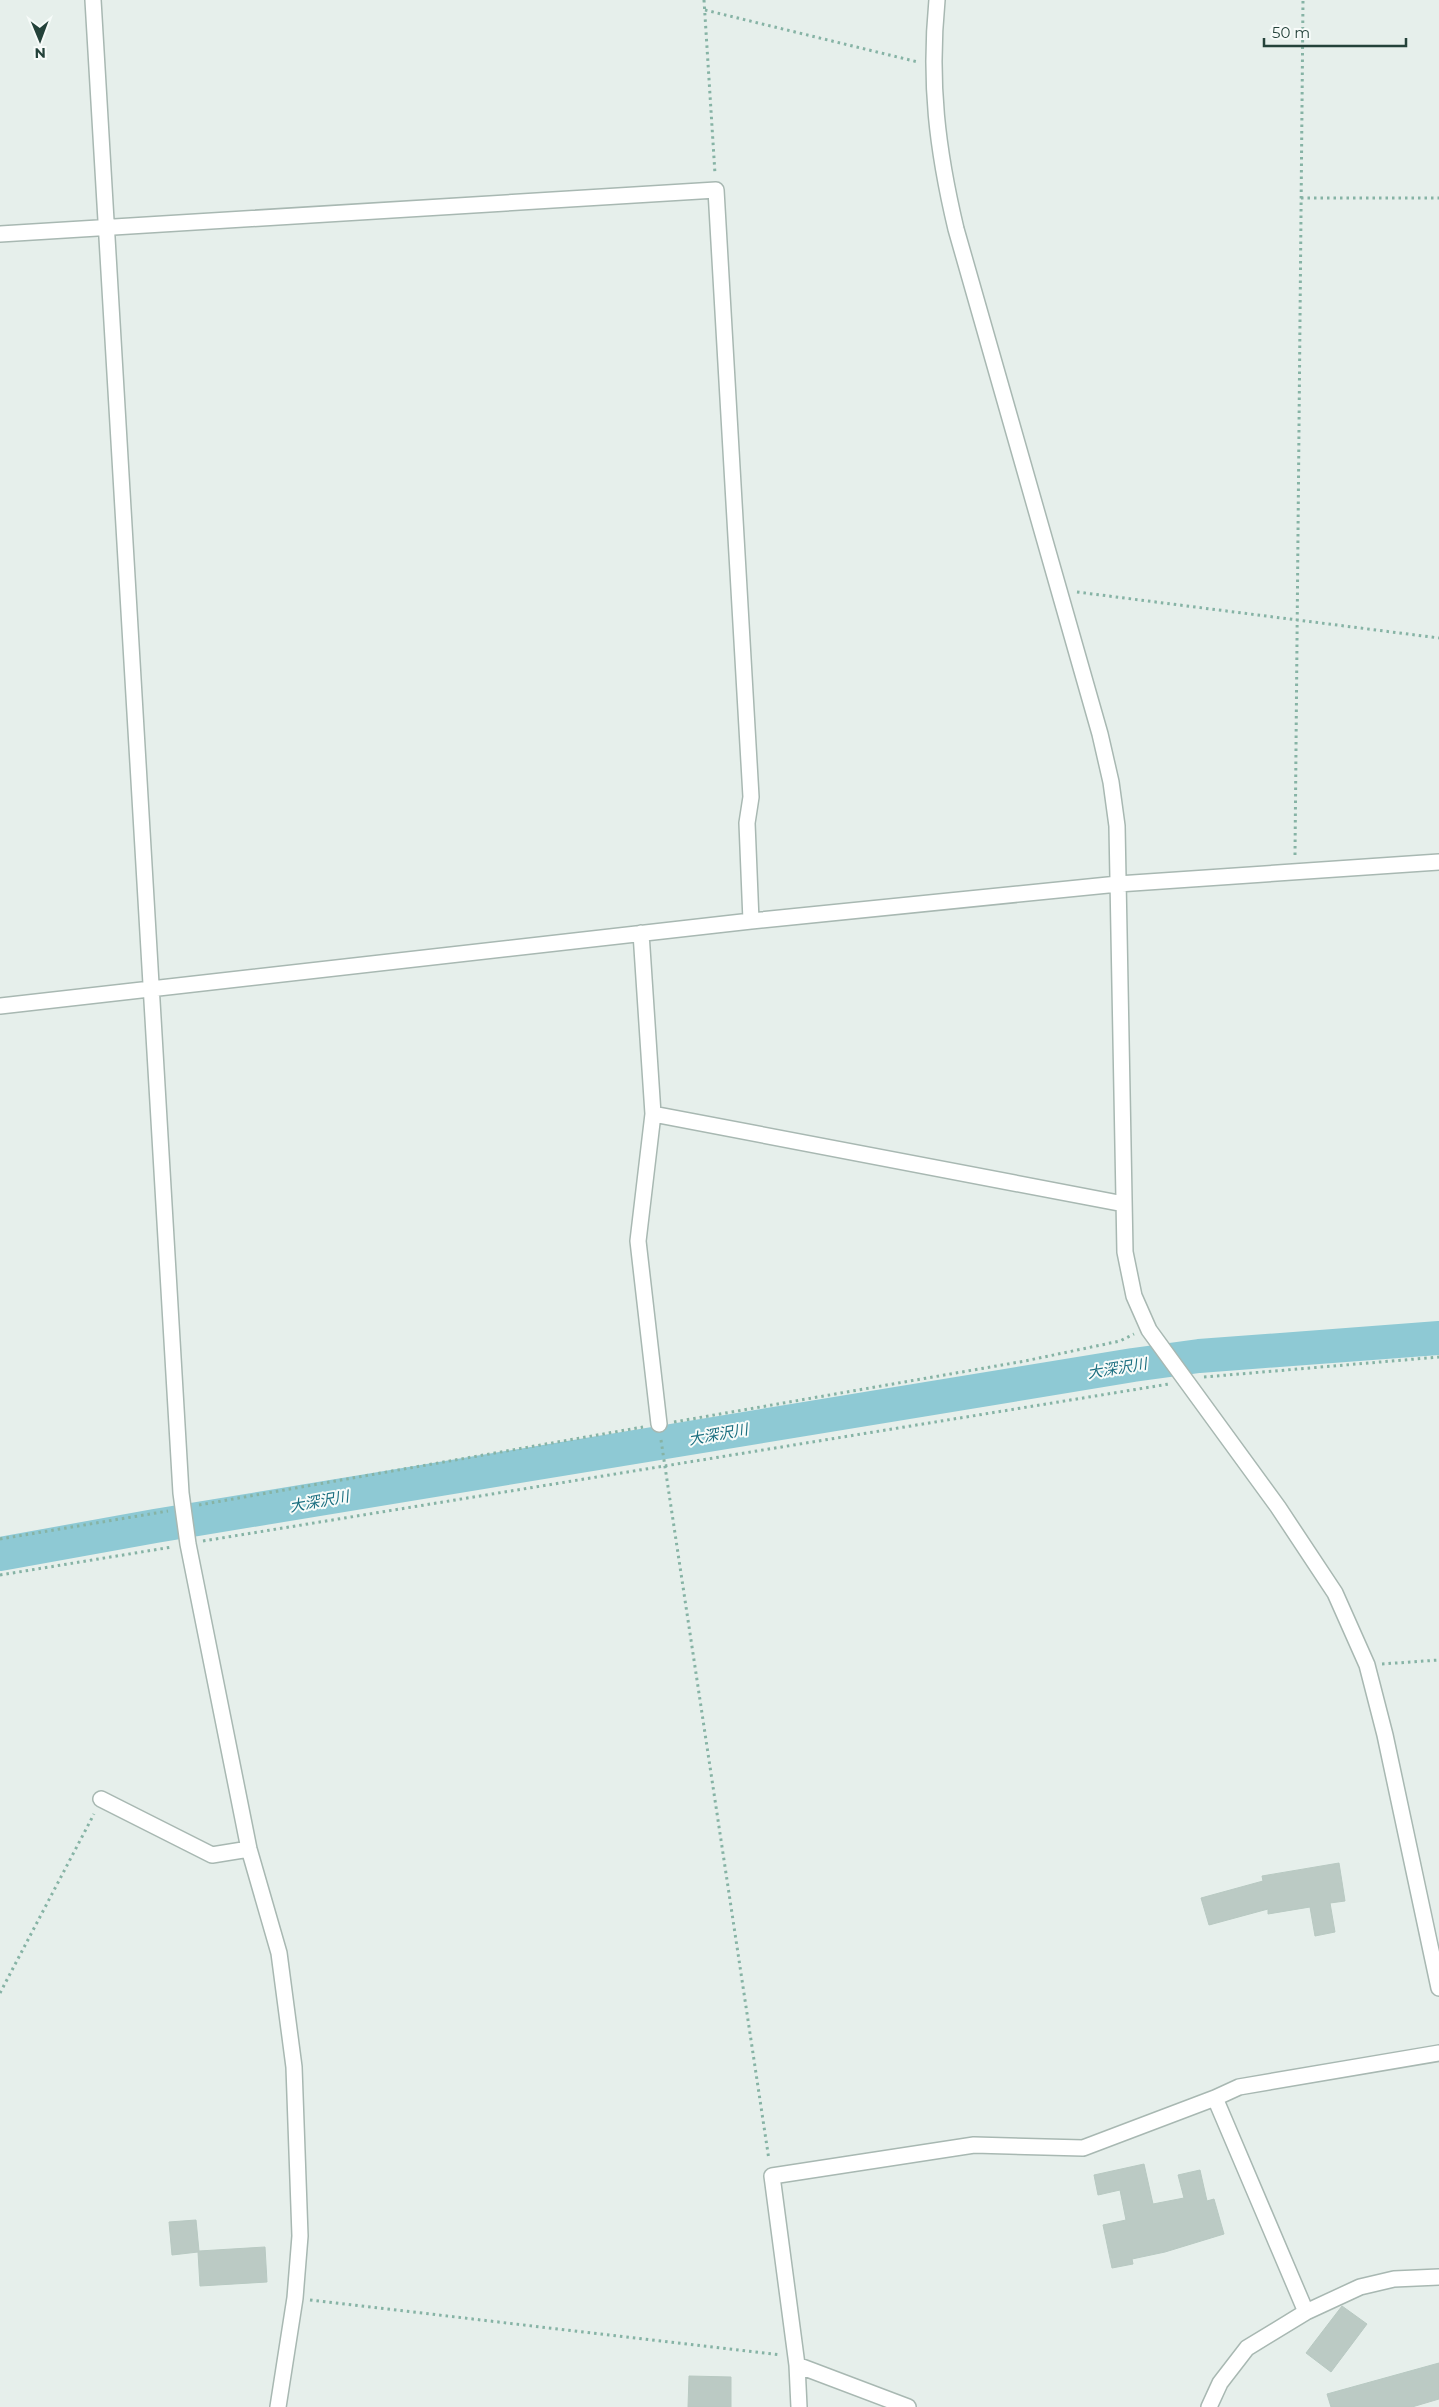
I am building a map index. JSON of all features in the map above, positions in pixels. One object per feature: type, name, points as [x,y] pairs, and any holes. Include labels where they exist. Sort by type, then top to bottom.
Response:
[{"type":"street","points":[[93,0],[183,1508],[188,1544],[249,1849],[279,1953],[294,2067],[300,2236],[295,2298],[278,2407]]},
{"type":"street","points":[[937,0],[934,66],[936,128],[943,178],[1112,782],[1117,826],[1125,1252],[1134,1296],[1150,1330],[1278,1507],[1334,1592],[1366,1665],[1385,1735],[1439,1988]]},
{"type":"street","points":[[0,234],[716,190],[751,797],[748,823],[751,920]]},
{"type":"street","points":[[0,1006],[751,920],[1118,884],[1439,862]]},
{"type":"street","points":[[642,933],[653,1114],[638,1240],[659,1424]]},
{"type":"street","points":[[653,1114],[1124,1204]]},
{"type":"street","points":[[101,1799],[212,1854],[249,1849]]},
{"type":"street","points":[[800,2407],[797,2361],[772,2176],[974,2145],[1083,2148],[1215,2098],[1239,2087],[1439,2053]]},
{"type":"street","points":[[1215,2098],[1306,2312]]},
{"type":"street","points":[[1209,2407],[1220,2383],[1247,2348],[1306,2312],[1360,2287],[1394,2279],[1439,2277]]},
{"type":"street","points":[[797,2361],[908,2407]]},
{"type":"path","points":[[704,0],[716,190]]},
{"type":"path","points":[[1295,871],[1303,0]]},
{"type":"path","points":[[705,10],[934,66]]},
{"type":"path","points":[[1301,198],[1439,198]]},
{"type":"path","points":[[1059,590],[1297,618],[1439,638]]},
{"type":"path","points":[[0,1575],[1218,1375],[1439,1358]]},
{"type":"path","points":[[659,1424],[772,2176]]},
{"type":"path","points":[[0,1539],[183,1508]]},
{"type":"path","points":[[1366,1665],[1439,1660]]},
{"type":"path","points":[[0,1993],[101,1799]]},
{"type":"path","points":[[295,2298],[797,2361]]},
{"type":"building","points":[[1339,1863],[1345,1901],[1330,1903],[1335,1932],[1315,1936],[1310,1907],[1268,1914],[1268,1909],[1209,1925],[1201,1898],[1263,1881],[1262,1876]]},
{"type":"building","points":[[1144,2164],[1153,2204],[1184,2198],[1178,2175],[1200,2170],[1207,2201],[1214,2199],[1224,2234],[1165,2252],[1132,2259],[1133,2264],[1112,2268],[1103,2225],[1126,2220],[1120,2190],[1098,2195],[1094,2175]]},
{"type":"building","points":[[196,2220],[199,2251],[265,2247],[267,2282],[200,2286],[198,2252],[172,2255],[169,2222]]},
{"type":"building","points":[[1342,2306],[1367,2324],[1331,2372],[1306,2353]]},
{"type":"building","points":[[1439,2363],[1439,2399],[1412,2407],[1331,2407],[1327,2394]]},
{"type":"building","points":[[689,2376],[731,2377],[731,2407],[688,2407]]},
{"type":"waterway","name":"大深沢川","points":[[0,1554],[155,1526],[1133,1365],[1199,1356],[1439,1338]]}]
